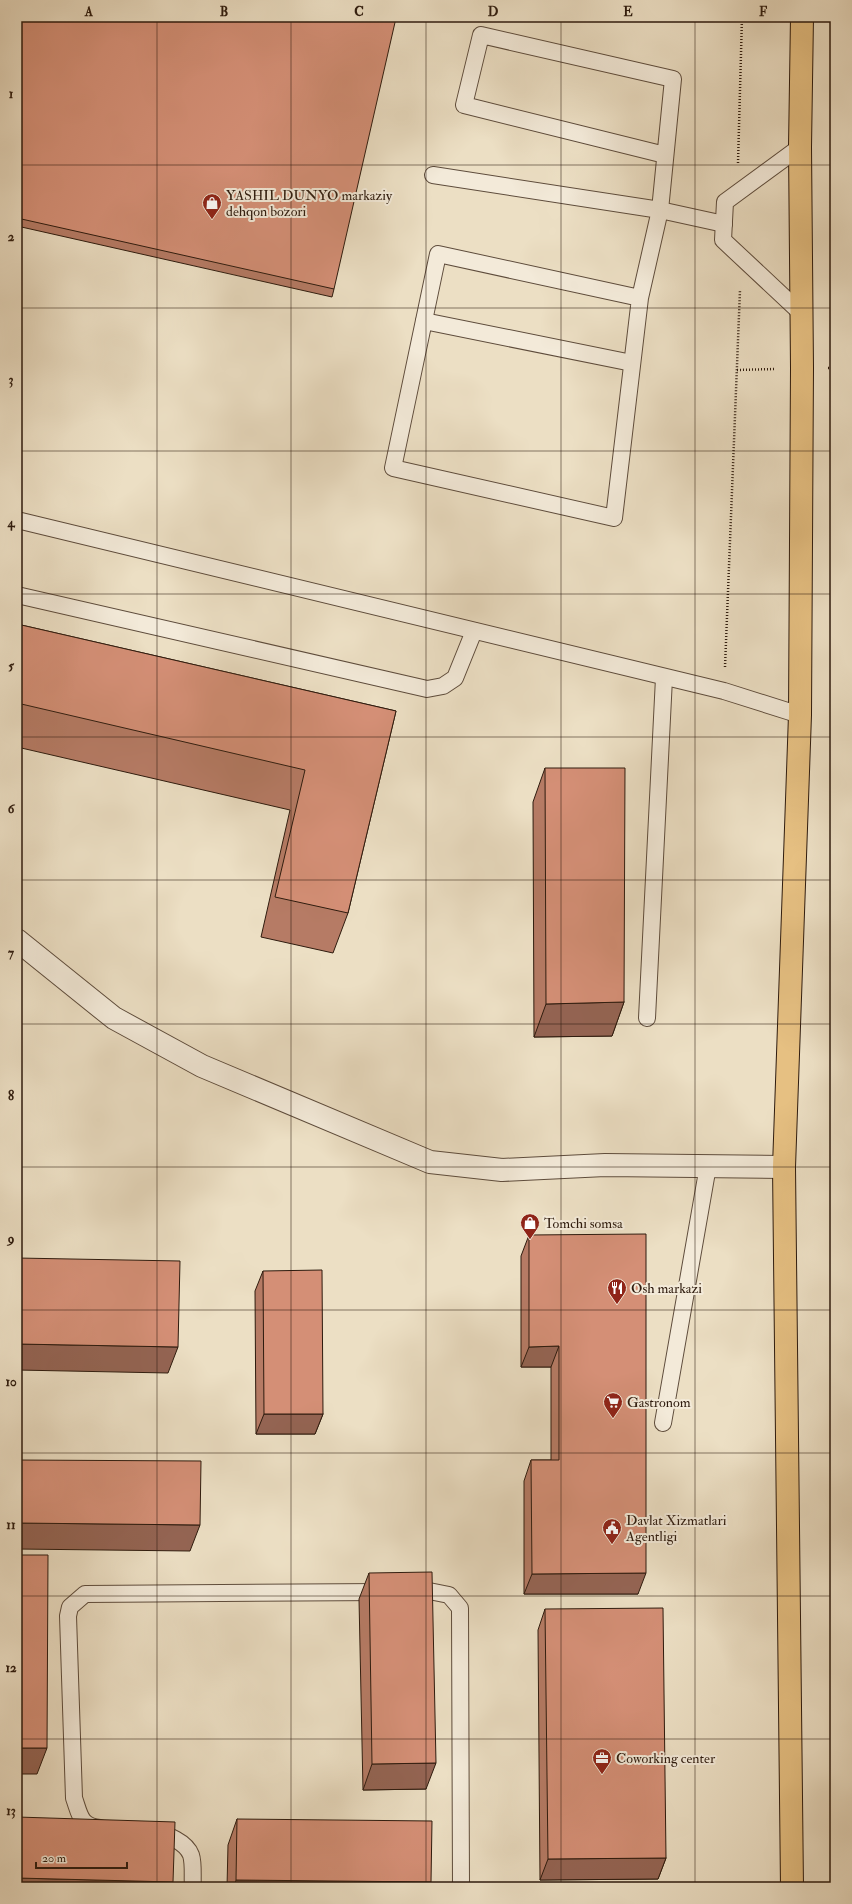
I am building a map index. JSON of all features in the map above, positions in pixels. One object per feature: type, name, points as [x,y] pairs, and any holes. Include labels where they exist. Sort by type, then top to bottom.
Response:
[{"type":"main road","points":[[792,1887],[784,1167],[800,714],[802,314],[800,147],[802,17]]},
{"type":"street","points":[[17,940],[114,1018],[202,1066],[430,1162],[502,1170],[605,1164],[784,1167]]},
{"type":"lane","points":[[640,298],[438,254],[393,468],[614,518],[640,298],[660,210],[673,79],[481,35],[464,106],[665,155]]},
{"type":"lane","points":[[800,147],[725,202],[723,240],[802,314]]},
{"type":"lane","points":[[433,175],[660,210],[724,224]]},
{"type":"lane","points":[[424,322],[632,363]]},
{"type":"lane","points":[[17,520],[724,692],[800,714]]},
{"type":"lane","points":[[17,595],[427,689],[443,686],[455,678],[474,631]]},
{"type":"lane","points":[[647,1018],[664,678]]},
{"type":"lane","points":[[663,1423],[708,1166]]},
{"type":"lane","points":[[113,1829],[89,1827],[81,1819],[74,1798],[68,1616],[70,1607],[85,1594],[436,1592],[449,1595],[460,1608],[461,1887]]},
{"type":"lane","points":[[136,1831],[160,1833],[183,1843],[191,1855],[193,1887]]},
{"type":"path","points":[[737,193],[742,17]]},
{"type":"path","points":[[724,692],[741,258]]},
{"type":"building","points":[[17,17],[396,18],[334,289],[17,218]]},
{"type":"building","points":[[17,624],[396,711],[348,913],[275,897],[305,770],[17,703]]},
{"type":"building","points":[[545,768],[625,768],[624,1002],[546,1004]]},
{"type":"building","points":[[646,1234],[646,1573],[532,1574],[531,1460],[559,1460],[559,1346],[529,1347],[529,1235]]},
{"type":"building","points":[[17,1258],[180,1261],[178,1347],[17,1344]]},
{"type":"building","points":[[322,1270],[323,1414],[264,1414],[263,1271]]},
{"type":"building","points":[[17,1460],[201,1461],[200,1525],[17,1523]]},
{"type":"building","points":[[17,1555],[48,1555],[47,1748],[17,1748]]},
{"type":"building","points":[[432,1572],[436,1763],[372,1764],[369,1573]]},
{"type":"building","points":[[663,1608],[666,1858],[548,1859],[545,1609]]},
{"type":"building","points":[[17,1817],[175,1822],[173,1882],[17,1878]]},
{"type":"building","points":[[237,1819],[432,1821],[431,1882],[236,1880]]},
{"type":"place","name":"YASHIL DUNYO markaziy dehqon bozori","points":[[212,220]]},
{"type":"place","name":"Tomchi somsa","points":[[530,1240]]},
{"type":"place","name":"Osh markazi","points":[[617,1305]]},
{"type":"place","name":"Gastronom","points":[[613,1419]]},
{"type":"place","name":"Davlat Xizmatlari Agentligi","points":[[612,1545]]},
{"type":"place","name":"Coworking center","points":[[602,1775]]}]
